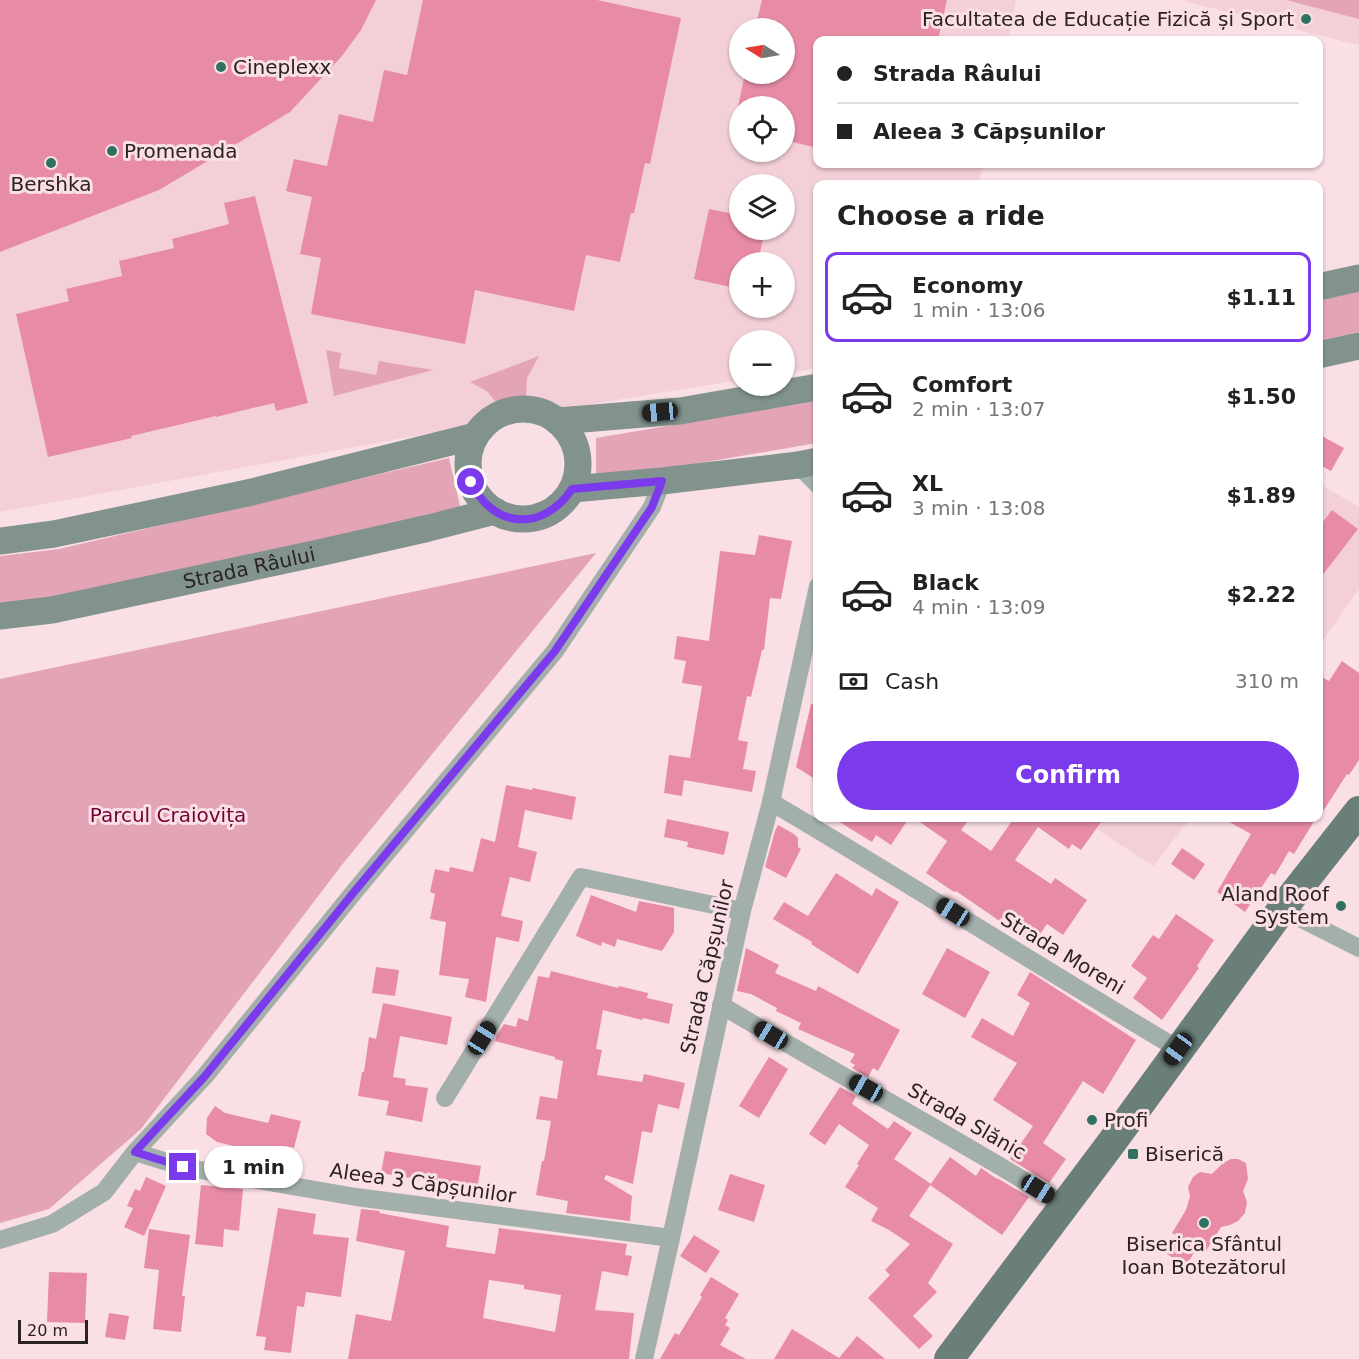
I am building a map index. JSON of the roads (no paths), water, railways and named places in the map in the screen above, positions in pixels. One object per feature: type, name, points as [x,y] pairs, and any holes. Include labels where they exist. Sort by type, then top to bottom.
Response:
[{"type":"main road","points":[[1323,286],[1359,278]]},
{"type":"main road","points":[[1323,354],[1359,346]]},
{"type":"main road","points":[[558,421],[680,411],[813,388]]},
{"type":"main road","points":[[495,511],[484,504],[476,494],[468,470],[469,452],[475,436],[491,418],[512,410],[536,410],[548,414],[566,430],[577,452],[578,464],[572,489],[662,481],[808,463]]},
{"type":"main road","points":[[0,541],[54,534],[252,492],[475,436]]},
{"type":"main road","name":"Strada Râului","points":[[0,616],[52,610],[323,552],[495,511],[519,519],[532,518],[544,515],[555,508],[572,489]]},
{"type":"main road","points":[[953,1358],[1178,1049],[1282,909],[1359,811]]},
{"type":"street","points":[[0,1240],[52,1224],[104,1192],[135,1152],[205,1076],[354,892],[555,651],[652,507],[662,481]]},
{"type":"street","name":"Strada Căpșunilor","points":[[644,1359],[741,911],[771,802],[813,609]]},
{"type":"street","name":"Strada Moreni","points":[[771,802],[1178,1049]]},
{"type":"street","points":[[445,1098],[581,877],[741,911]]},
{"type":"street","points":[[1282,909],[1359,948]]},
{"type":"street","name":"Strada Slănic","points":[[721,1005],[960,1142],[1064,1205]]},
{"type":"street","name":"Aleea 3 Căpșunilor","points":[[135,1152],[183,1167],[356,1197],[671,1239]]},
{"type":"place","name":"Facultatea de Educație Fizică și Sport","points":[[1306,19]]},
{"type":"place","name":"Cineplexx","points":[[221,67]]},
{"type":"place","name":"Promenada","points":[[112,151]]},
{"type":"place","name":"Bershka","points":[[51,163]]},
{"type":"place","name":"Aland Roof System","points":[[1341,906]]},
{"type":"place","name":"Profi","points":[[1092,1120]]},
{"type":"place","name":"Biserică","points":[[1133,1154]]},
{"type":"place","name":"Biserica Sfântul Ioan Botezătorul","points":[[1204,1223]]},
{"type":"park label","name":"Parcul Craiovița","points":[[168,815]]}]
